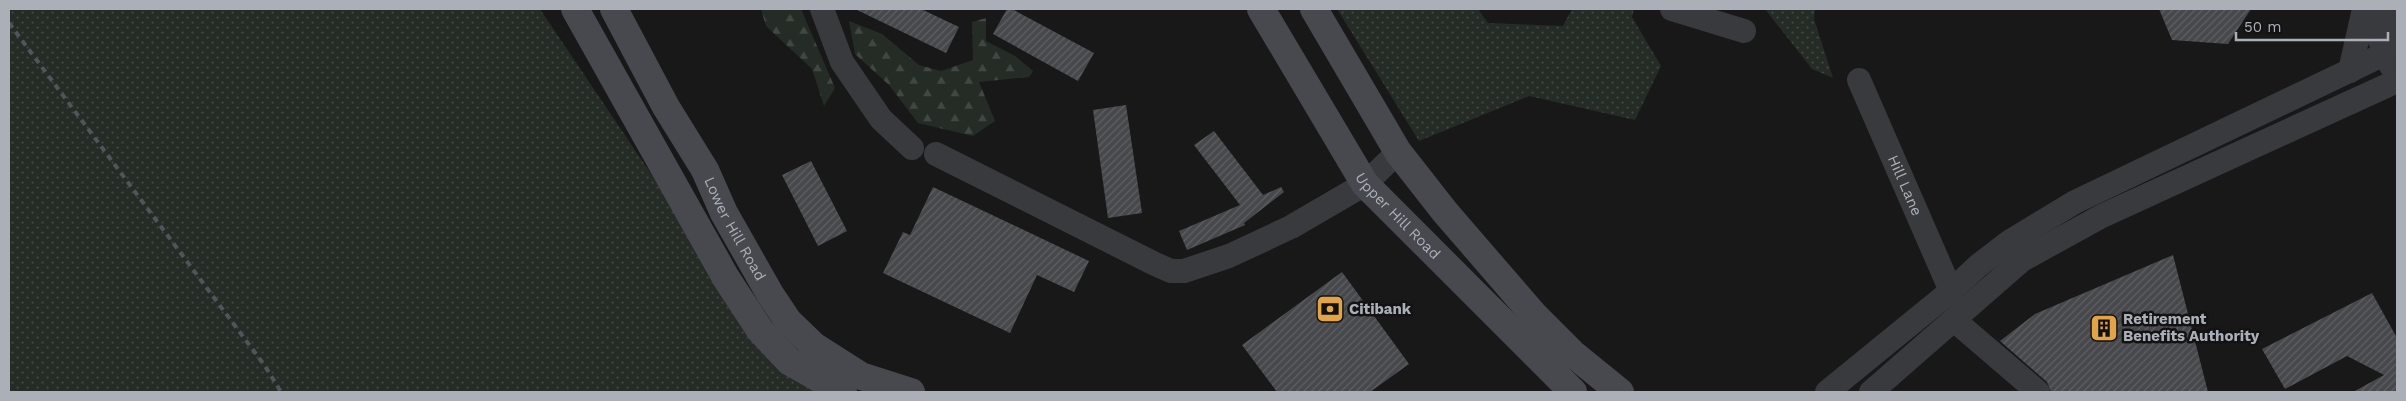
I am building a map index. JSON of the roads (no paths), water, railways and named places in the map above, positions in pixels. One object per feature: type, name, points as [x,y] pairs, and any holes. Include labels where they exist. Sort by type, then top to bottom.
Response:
[{"type":"street","name":"Lower Hill Road","points":[[575,9],[726,278],[760,330],[789,361],[843,392]]},
{"type":"street","name":"Lower Hill Road","points":[[614,9],[666,107],[705,170],[724,213],[770,294],[788,321],[814,346],[862,376],[911,392]]},
{"type":"street","points":[[822,9],[842,62],[881,119],[912,148]]},
{"type":"street","name":"Upper Hill Road","points":[[1261,9],[1365,184],[1573,392]]},
{"type":"street","points":[[1314,9],[1398,152],[1445,212],[1534,315],[1572,353],[1620,392]]},
{"type":"street","points":[[1672,9],[1744,30]]},
{"type":"street","points":[[1871,392],[2022,260],[2079,228],[2397,82],[2391,50],[2365,9]]},
{"type":"street","points":[[2350,71],[2365,9]]},
{"type":"street","points":[[2390,9],[2397,27]]},
{"type":"street","points":[[1827,392],[1951,291],[1964,277],[2009,242],[2067,206],[2391,50]]},
{"type":"street","name":"Hill Lane","points":[[1858,80],[1951,291]]},
{"type":"street","points":[[936,154],[1171,271],[1184,271],[1199,268],[1229,256],[1291,227],[1365,184],[1398,152]]},
{"type":"street","points":[[1954,320],[2038,392]]},
{"type":"railway","points":[[9,23],[265,366],[281,392]]},
{"type":"place","name":"Citibank","points":[[1330,309]]},
{"type":"place","name":"Retirement Benefits Authority","points":[[2104,328]]}]
